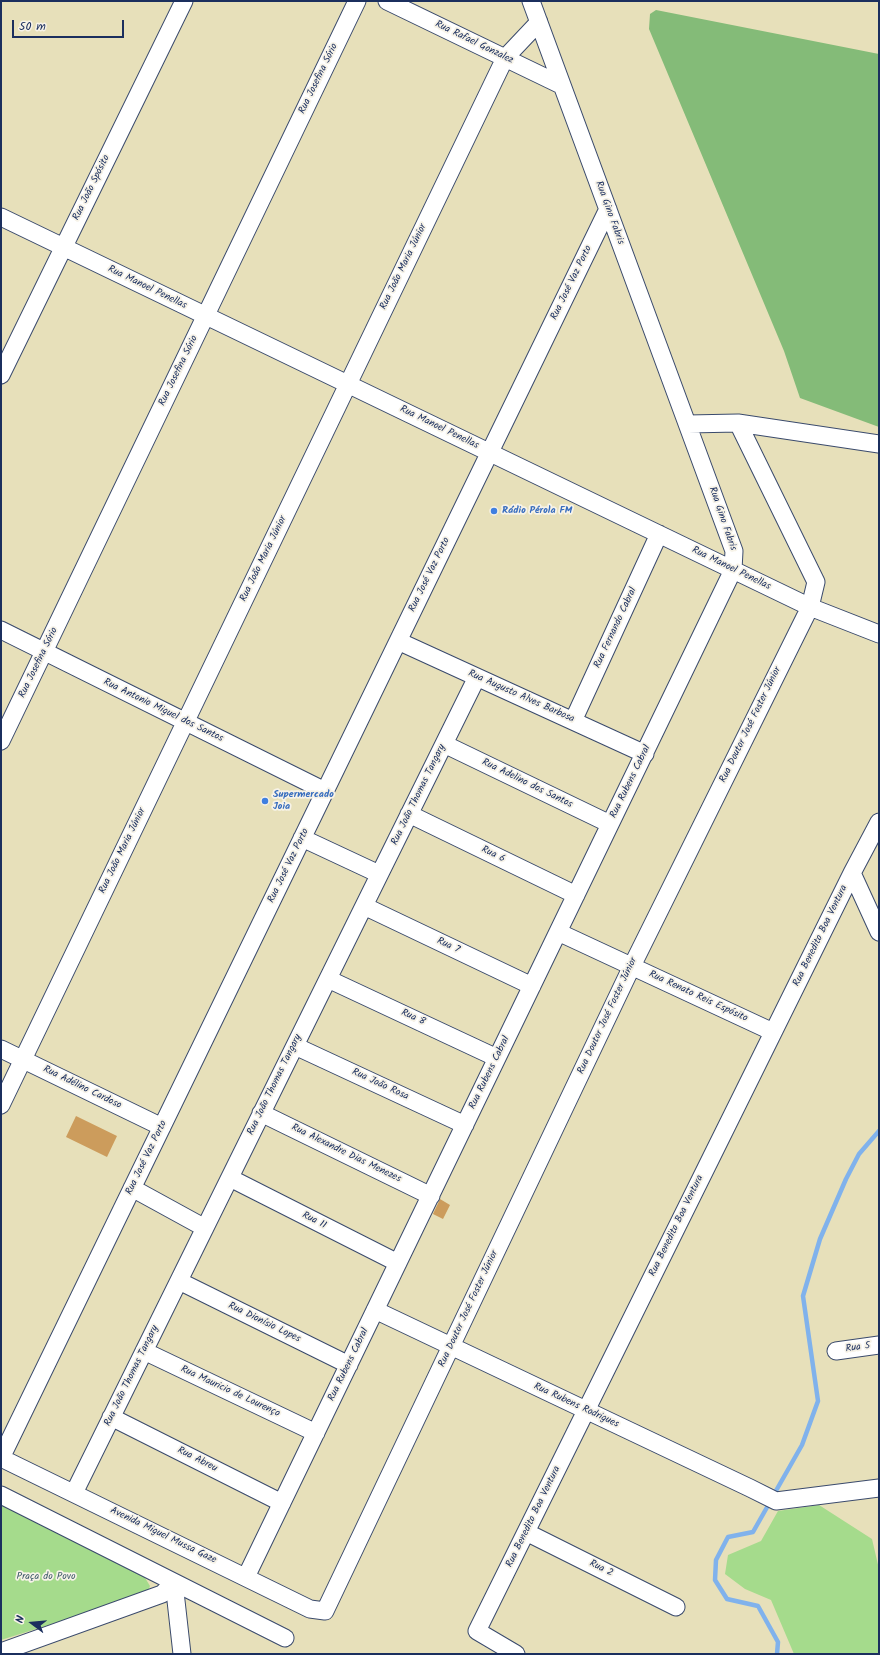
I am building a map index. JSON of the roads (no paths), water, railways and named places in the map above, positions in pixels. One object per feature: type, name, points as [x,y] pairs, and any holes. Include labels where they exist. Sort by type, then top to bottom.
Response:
[{"type":"street","name":"Rua João Spósito","points":[[1,375],[184,1]]},
{"type":"street","name":"Rua Josefina Sório","points":[[1,742],[357,1]]},
{"type":"street","name":"Rua Rafael Gonzalez","points":[[387,1],[562,85]]},
{"type":"street","name":"Rua Gino Fabris","points":[[531,1],[734,551],[733,570]]},
{"type":"street","name":"Rua João Maria Júnior","points":[[1,1106],[505,58],[539,22]]},
{"type":"street","name":"Rua José Vaz Porto","points":[[1,1458],[608,209]]},
{"type":"street","name":"Rua Manoel Penellas","points":[[1,217],[810,607],[879,634]]},
{"type":"street","points":[[688,424],[738,423],[879,444]]},
{"type":"street","name":"Rua Doutor José Foster Júnior","points":[[325,1611],[632,966],[810,607],[816,582],[738,423]]},
{"type":"street","name":"Rua Fernando Cabral","points":[[573,721],[659,534]]},
{"type":"street","name":"Rua Rubens Cabral","points":[[246,1577],[733,570]]},
{"type":"street","name":"Rua Antonio Miguel dos Santos","points":[[1,630],[325,791]]},
{"type":"street","name":"Rua Augusto Alves Barbosa","points":[[398,641],[645,754]]},
{"type":"street","name":"Rua João Thomas Tangary","points":[[74,1494],[476,677]]},
{"type":"street","name":"Rua Adelino dos Santos","points":[[444,744],[610,824]]},
{"type":"street","name":"Rua 6","points":[[409,814],[576,896]]},
{"type":"street","name":"Rua Benedito Boa Ventura","points":[[516,1654],[477,1631],[852,873],[879,822]]},
{"type":"street","points":[[302,838],[379,874]]},
{"type":"street","points":[[852,873],[879,932]]},
{"type":"street","name":"Rua 7","points":[[364,906],[532,986]]},
{"type":"street","name":"Rua Renato Reis Espósito","points":[[558,932],[773,1032]]},
{"type":"street","name":"Rua 8","points":[[328,979],[497,1058]]},
{"type":"street","name":"Rua João Rosa","points":[[295,1046],[465,1125]]},
{"type":"street","name":"Rua Adélino Cardoso","points":[[1,1049],[162,1127]]},
{"type":"street","name":"Rua Alexandre Dias Menezes","points":[[261,1113],[431,1196]]},
{"type":"street","name":"Rua 11","points":[[230,1178],[398,1263]]},
{"type":"street","points":[[132,1188],[205,1228]]},
{"type":"street","name":"Rua Dionísio Lopes","points":[[178,1281],[349,1365]]},
{"type":"street","name":"Rua Rubens Rodrigues","points":[[375,1310],[750,1488],[776,1502],[879,1488]]},
{"type":"street","name":"Rua 5","points":[[836,1351],[879,1345]]},
{"type":"street","name":"Rua Mauricio de Lourenço","points":[[144,1351],[316,1433]]},
{"type":"street","name":"Rua Abreu","points":[[112,1417],[282,1503]]},
{"type":"street","name":"Avenida Miguel Mussa Gaze","points":[[1,1458],[310,1609],[325,1611]]},
{"type":"street","points":[[1,1495],[285,1638]]},
{"type":"street","name":"Rua 2","points":[[526,1532],[676,1606]]},
{"type":"street","points":[[3,1652],[162,1594],[174,1583]]},
{"type":"street","points":[[174,1583],[182,1654]]},
{"type":"waterway","points":[[773,1496],[802,1445],[818,1401],[803,1296],[820,1239],[846,1179],[859,1154],[879,1131]]},
{"type":"waterway","points":[[770,1502],[753,1532],[728,1537],[716,1560],[715,1580],[727,1599],[758,1606],[778,1642],[777,1654]]},
{"type":"place","name":"Rádio Pérola FM","points":[[494,511]]},
{"type":"place","name":"Supermercado Joia","points":[[265,801]]},
{"type":"park label","name":"Praça do Povo","points":[[46,1577]]}]
